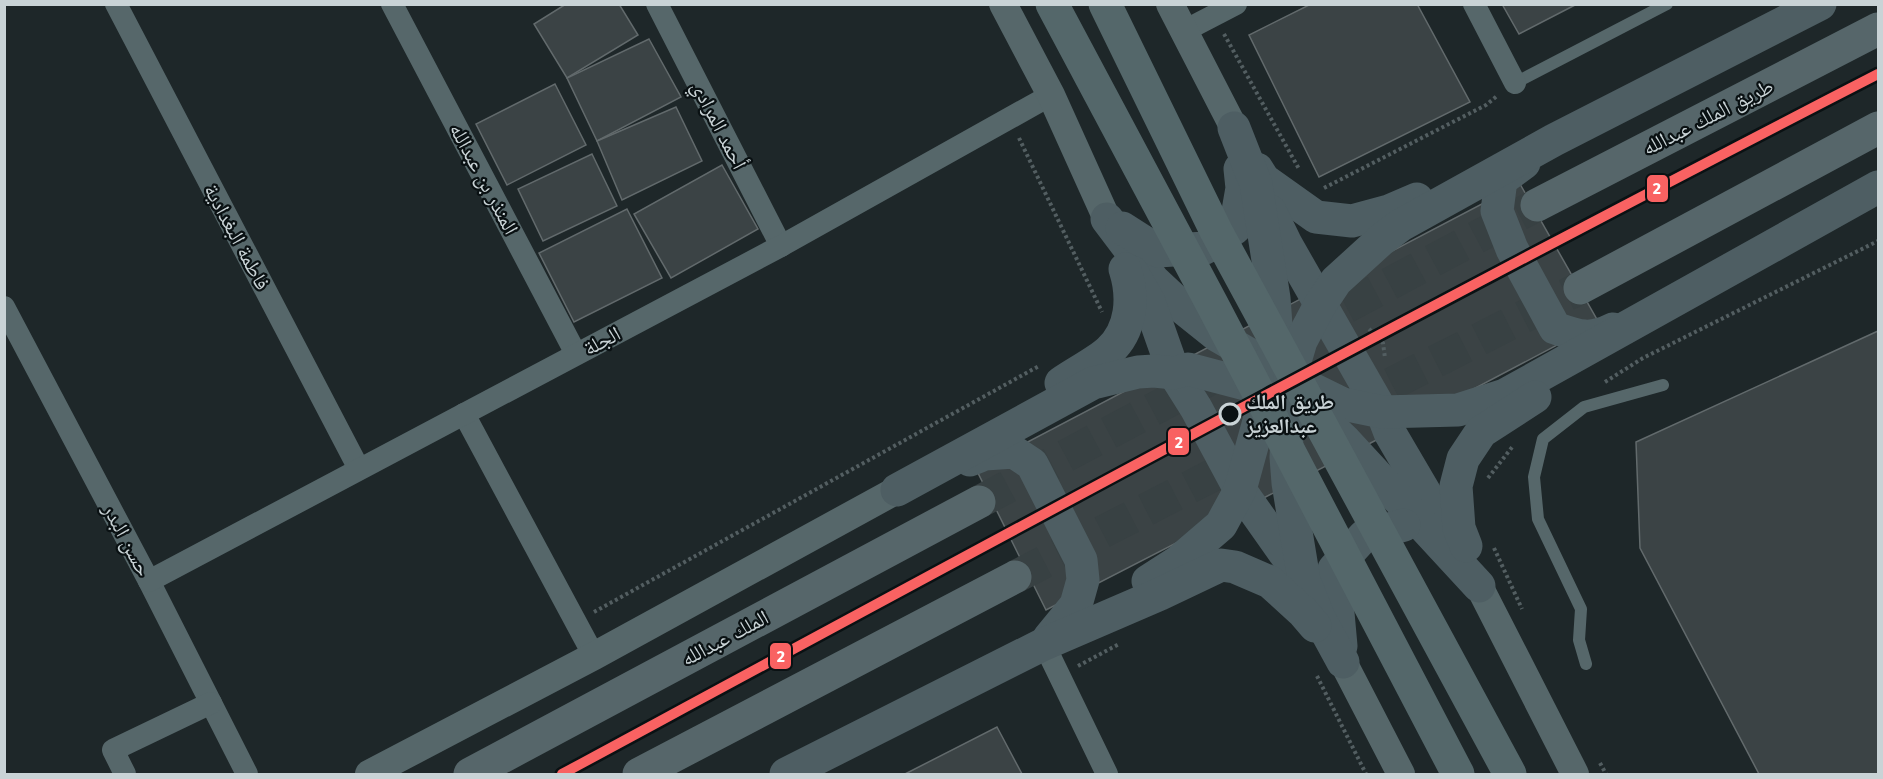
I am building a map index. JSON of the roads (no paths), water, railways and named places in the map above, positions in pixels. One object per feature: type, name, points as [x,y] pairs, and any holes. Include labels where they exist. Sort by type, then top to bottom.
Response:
[{"type":"highway","name":"طريق الملك عبدالله","points":[[1537,205],[1878,29]]},
{"type":"highway","points":[[1580,288],[1878,128]]},
{"type":"highway","name":"الملك عبدالله","points":[[470,774],[979,502]]},
{"type":"highway","points":[[639,774],[1015,576]]},
{"type":"main road","points":[[1052,4],[1458,774]]},
{"type":"main road","points":[[1105,4],[1216,231],[1510,774]]},
{"type":"main road","points":[[786,774],[823,766],[1044,644],[1179,561],[1221,525],[1240,490],[1280,382],[1320,305],[1336,281],[1401,225],[1554,140],[1820,4]]},
{"type":"main road","points":[[1234,128],[1264,180],[1316,217],[1352,221],[1389,211],[1554,140]]},
{"type":"main road","points":[[1234,128],[1256,184],[1286,244],[1382,412],[1390,434],[1479,586]]},
{"type":"main road","points":[[1107,219],[1158,252],[1205,248],[1235,228],[1242,188],[1234,128]]},
{"type":"main road","points":[[1554,140],[1501,180],[1497,211],[1512,249],[1555,328],[1583,338],[1606,333],[1722,275]]},
{"type":"main road","points":[[1256,184],[1274,298],[1287,474],[1304,580],[1319,618],[1328,665]]},
{"type":"main road","points":[[897,490],[1093,383],[1138,372],[1174,372],[1188,369],[1280,382],[1342,404],[1382,412],[1458,410],[1505,395],[1878,187]]},
{"type":"main road","points":[[1107,219],[1149,302],[1174,372],[1240,490],[1304,580]]},
{"type":"main road","points":[[1107,219],[1153,280],[1183,308],[1280,382],[1324,420],[1479,586]]},
{"type":"main road","points":[[897,490],[1109,351],[1125,330],[1131,304],[1130,285],[1107,219]]},
{"type":"main road","points":[[1479,586],[1459,528],[1456,486],[1479,474],[1481,432],[1722,275]]},
{"type":"main road","points":[[897,490],[985,454],[1014,452],[1032,464],[1081,560],[1083,580],[1076,605],[1044,644]]},
{"type":"main road","points":[[1328,665],[1334,569],[1364,536],[1404,525],[1422,532],[1479,586]]},
{"type":"main road","points":[[1044,644],[1221,565],[1235,567],[1270,582],[1303,612],[1328,665]]},
{"type":"street","name":"فاطمة البغدادية","points":[[116,4],[359,470]]},
{"type":"street","name":"المنذر بن عبدالله","points":[[392,4],[576,354]]},
{"type":"street","name":"أحمد المرادي","points":[[657,4],[781,246]]},
{"type":"street","points":[[1003,4],[1051,94],[1107,219]]},
{"type":"street","points":[[1170,4],[1234,128]]},
{"type":"street","points":[[1184,31],[1236,4]]},
{"type":"street","points":[[1474,4],[1515,83]]},
{"type":"street","name":"الجلة","points":[[149,581],[781,246],[1051,94]]},
{"type":"street","name":"حسن البدر","points":[[4,307],[149,581],[211,703],[241,773]]},
{"type":"street","points":[[464,414],[594,656]]},
{"type":"street","points":[[369,774],[594,656],[897,490]]},
{"type":"street","points":[[1479,586],[1575,774]]},
{"type":"street","points":[[1044,644],[1107,774]]},
{"type":"street","points":[[1328,665],[1401,774]]},
{"type":"street","points":[[124,774],[113,750],[211,703]]},
{"type":"lane","points":[[1515,83],[1667,4]]},
{"type":"lane","points":[[1586,664],[1579,640],[1581,609],[1539,519],[1533,477],[1543,439],[1584,407],[1664,385]]},
{"type":"tunnel","points":[[1303,330],[1537,205]]},
{"type":"tunnel","points":[[1348,406],[1580,288]]},
{"type":"tunnel","points":[[979,502],[1210,379]]},
{"type":"tunnel","points":[[1015,577],[1254,454]]},
{"type":"place","name":"طريق الملك عبدالعزيز","points":[[1230,414]]}]
